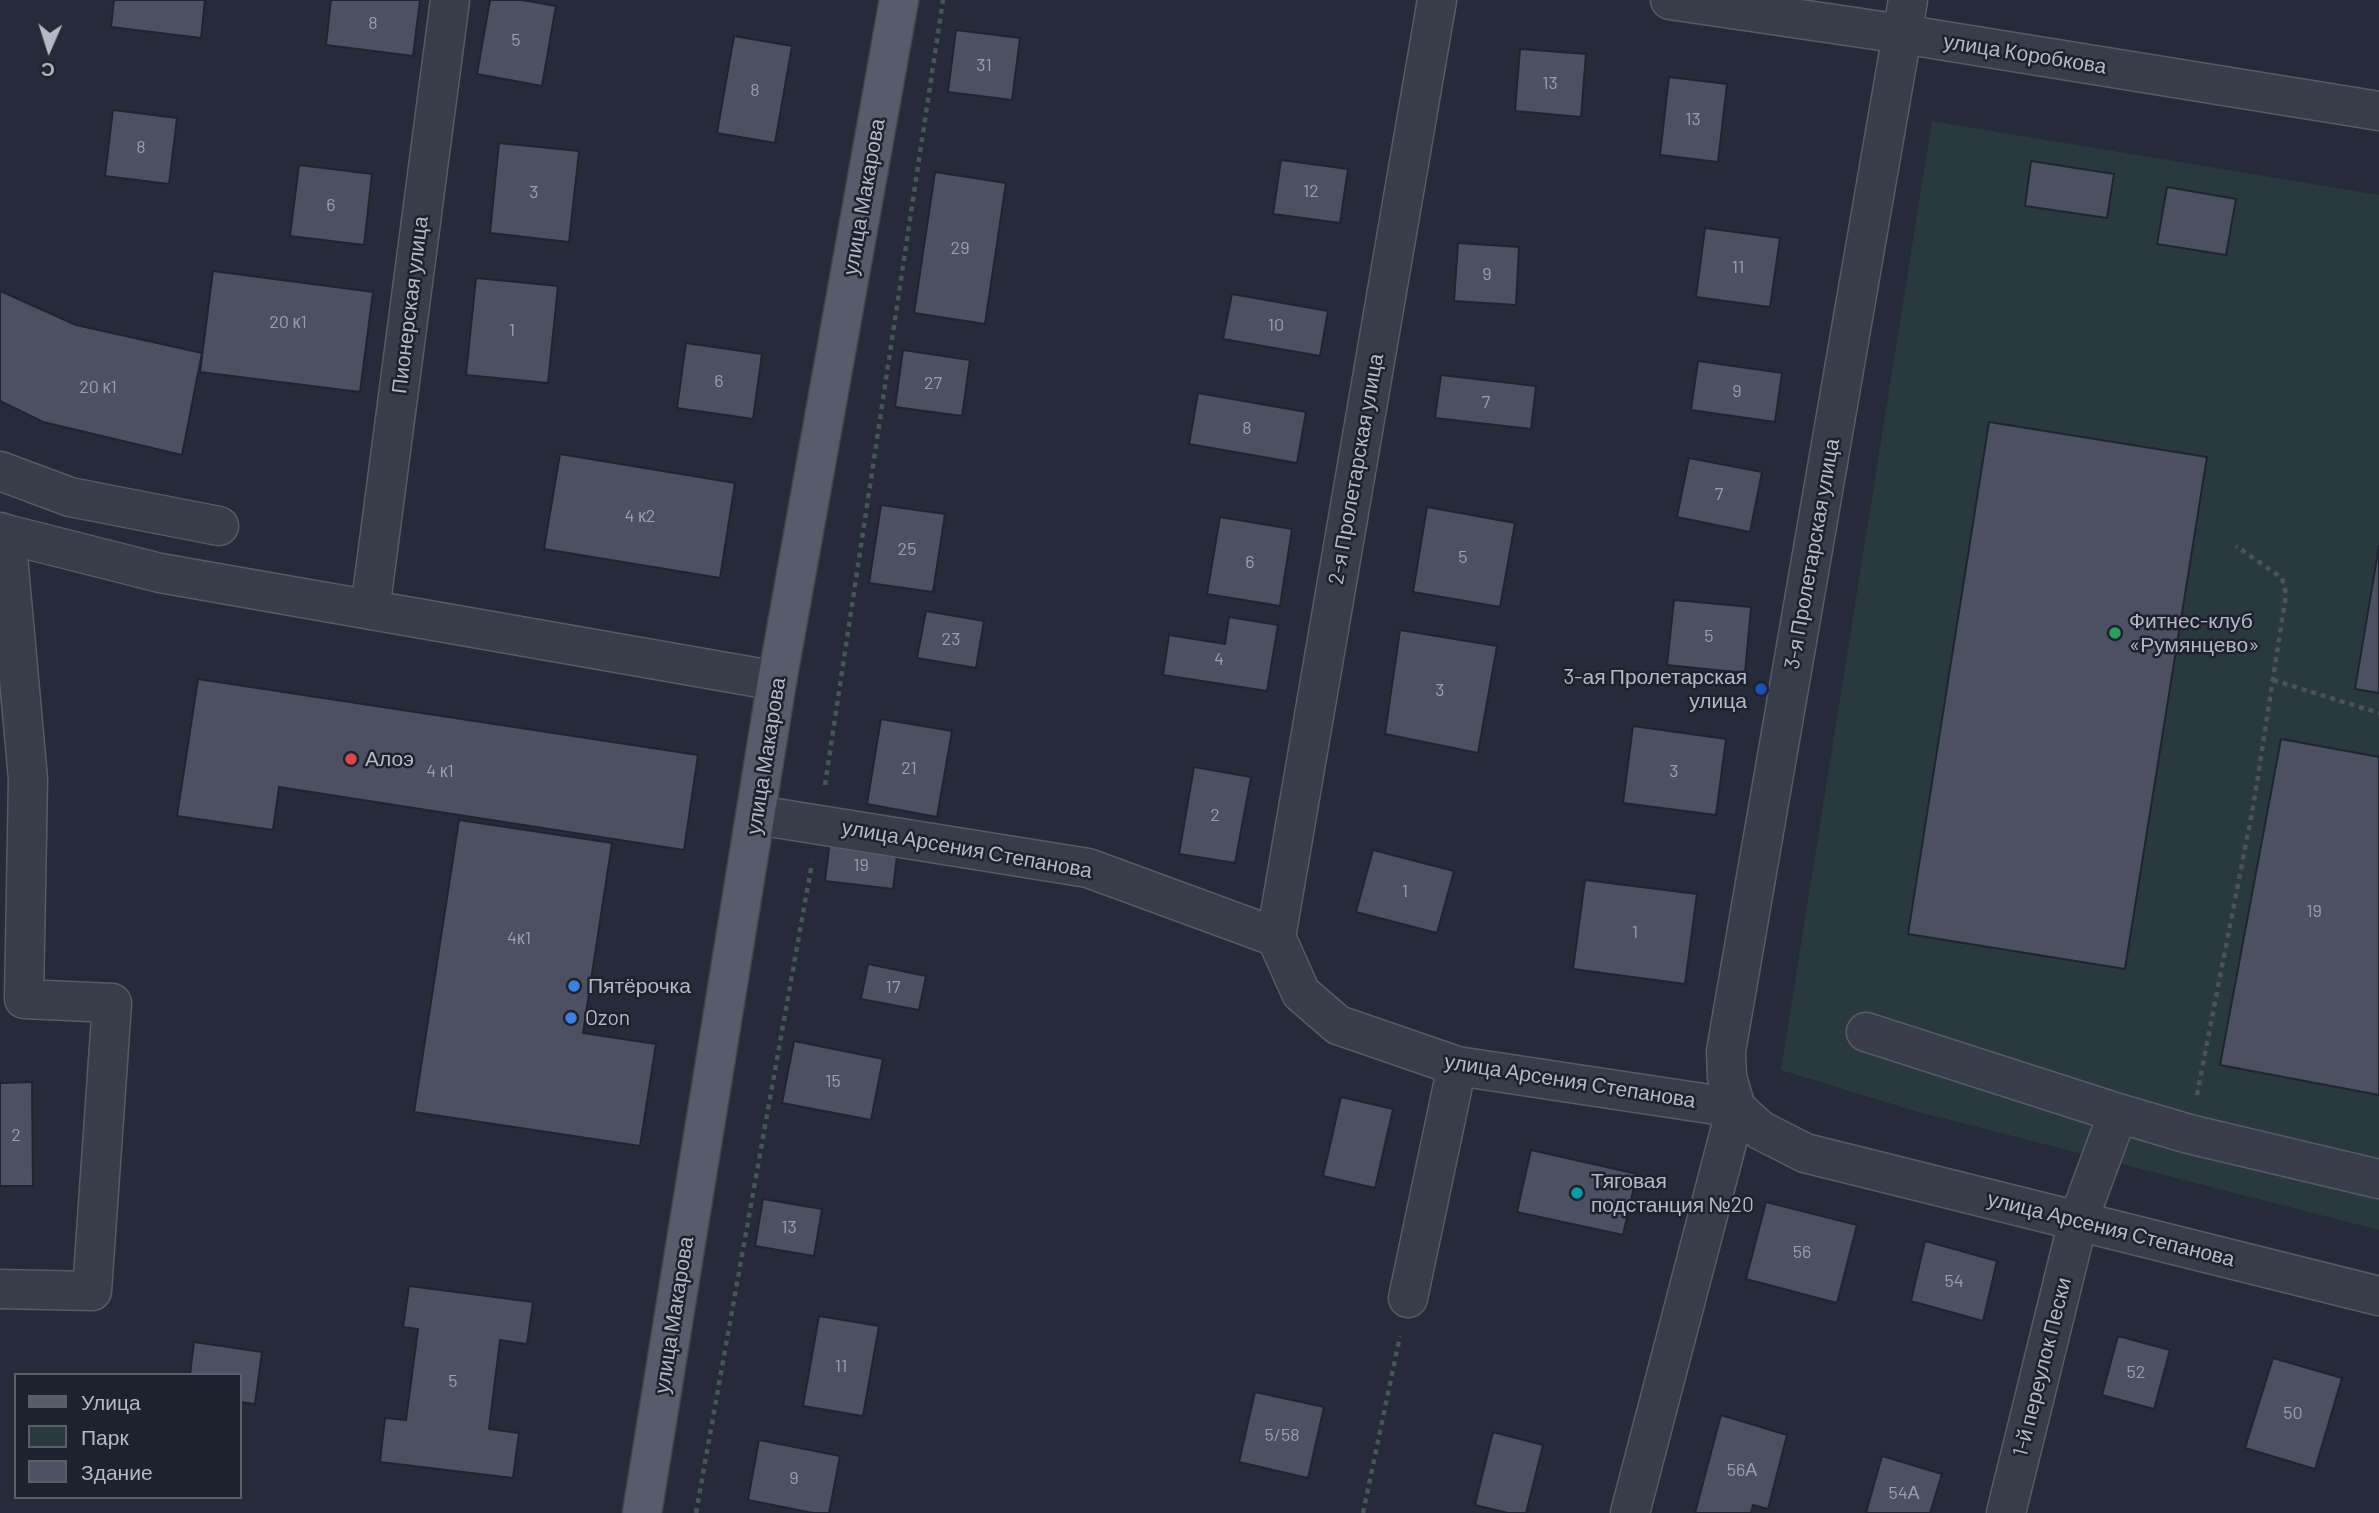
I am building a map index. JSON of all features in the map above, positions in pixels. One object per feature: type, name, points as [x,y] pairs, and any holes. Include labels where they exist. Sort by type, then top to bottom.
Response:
[{"type":"main road","name":"улица Макарова","points":[[642,1513],[777,681],[899,0]]},
{"type":"street","name":"Пионерская улица","points":[[370,610],[450,0]]},
{"type":"street","name":"2-я Пролетарская улица","points":[[1276,937],[1437,0]]},
{"type":"street","name":"улица Коробкова","points":[[1670,0],[1905,17],[2379,111]]},
{"type":"street","name":"3-я Пролетарская улица","points":[[1736,1108],[1727,1077],[1726,1051],[1905,17]]},
{"type":"street","points":[[0,471],[70,497],[219,526]]},
{"type":"street","points":[[0,1289],[92,1291],[112,1003],[24,999],[28,779],[3,533],[160,573],[777,681]]},
{"type":"street","name":"улица Арсения Степанова","points":[[757,814],[1088,868],[1276,937],[1301,993],[1338,1025],[1457,1066],[1736,1108],[1760,1130],[1805,1153],[2379,1296]]},
{"type":"street","points":[[1866,1032],[2189,1134],[2379,1179]]},
{"type":"street","points":[[1408,1298],[1457,1066]]},
{"type":"street","points":[[1630,1513],[1736,1108]]},
{"type":"street","name":"1-й переулок Пески","points":[[2006,1513],[2078,1221],[2118,1113]]},
{"type":"path","points":[[696,1513],[819,823],[943,0]]},
{"type":"path","points":[[2189,1134],[2254,802],[2286,594],[2282,578],[2236,545]]},
{"type":"path","points":[[2273,680],[2379,713]]},
{"type":"path","points":[[1363,1513],[1408,1298]]},
{"type":"green space","name":"Фитнес-клуб «Румянцево»","points":[[1932,121],[2379,195],[2379,1230],[1915,1111],[1781,1070]]},
{"type":"building","points":[[114,0],[205,0],[201,38],[111,27]]},
{"type":"building","points":[[331,0],[420,0],[413,56],[326,45]]},
{"type":"building","points":[[490,0],[522,0],[556,6],[542,86],[477,74]]},
{"type":"building","points":[[956,30],[1020,38],[1012,100],[948,92]]},
{"type":"building","points":[[734,36],[792,46],[775,143],[717,133]]},
{"type":"building","points":[[1520,49],[1586,54],[1581,117],[1515,111]]},
{"type":"building","points":[[1669,77],[1727,84],[1718,162],[1660,155]]},
{"type":"building","points":[[113,110],[177,118],[169,184],[105,176]]},
{"type":"building","points":[[499,143],[579,151],[569,242],[490,233]]},
{"type":"building","points":[[1281,160],[1348,169],[1340,223],[1273,214]]},
{"type":"building","points":[[2031,161],[2114,174],[2107,218],[2025,206]]},
{"type":"building","points":[[299,165],[372,174],[364,245],[290,236]]},
{"type":"building","points":[[935,172],[1006,183],[985,324],[914,313]]},
{"type":"building","points":[[2167,187],[2236,199],[2226,255],[2157,244]]},
{"type":"building","points":[[1705,228],[1780,238],[1770,307],[1696,297]]},
{"type":"building","points":[[1458,243],[1519,247],[1516,305],[1454,301]]},
{"type":"building","points":[[213,271],[373,292],[360,392],[200,372]]},
{"type":"building","points":[[476,278],[558,286],[548,383],[466,375]]},
{"type":"building","points":[[0,291],[76,325],[202,353],[182,455],[43,422],[0,401]]},
{"type":"building","points":[[1232,294],[1328,311],[1320,356],[1223,339]]},
{"type":"building","points":[[686,343],[762,354],[753,419],[677,408]]},
{"type":"building","points":[[903,350],[970,360],[962,416],[895,407]]},
{"type":"building","points":[[1698,361],[1782,373],[1775,422],[1691,410]]},
{"type":"building","points":[[1441,375],[1536,386],[1531,429],[1435,418]]},
{"type":"building","points":[[1198,393],[1306,412],[1297,463],[1189,444]]},
{"type":"building","points":[[1989,422],[2207,457],[2125,969],[1908,934]]},
{"type":"building","points":[[560,454],[735,483],[720,578],[544,549]]},
{"type":"building","points":[[1689,458],[1762,472],[1750,532],[1677,517]]},
{"type":"building","points":[[881,505],[945,514],[933,592],[869,583]]},
{"type":"building","points":[[1427,507],[1515,523],[1500,607],[1413,592]]},
{"type":"building","points":[[1220,517],[1292,529],[1280,606],[1207,594]]},
{"type":"building","points":[[2379,546],[2379,693],[2355,689]]},
{"type":"building","points":[[1674,600],[1751,607],[1745,673],[1667,665]]},
{"type":"building","points":[[926,611],[984,621],[976,668],[917,658]]},
{"type":"building","points":[[1229,617],[1278,625],[1267,691],[1163,675],[1169,635],[1225,644]]},
{"type":"building","points":[[1400,630],[1497,646],[1478,753],[1385,734]]},
{"type":"building","points":[[198,679],[698,755],[684,850],[279,787],[273,830],[177,816]]},
{"type":"building","points":[[881,719],[952,731],[937,817],[867,804]]},
{"type":"building","points":[[1633,726],[1726,739],[1716,815],[1623,803]]},
{"type":"building","points":[[2281,739],[2379,757],[2379,1095],[2220,1065]]},
{"type":"building","points":[[1194,767],[1251,777],[1235,863],[1179,854]]},
{"type":"building","points":[[459,820],[612,843],[583,1033],[656,1044],[640,1146],[414,1112]]},
{"type":"building","points":[[830,840],[898,848],[893,889],[825,881]]},
{"type":"building","points":[[1373,850],[1454,871],[1437,933],[1356,912]]},
{"type":"building","points":[[1585,880],[1697,894],[1685,984],[1573,969]]},
{"type":"building","points":[[868,964],[926,976],[919,1010],[861,999]]},
{"type":"building","points":[[794,1041],[883,1059],[871,1120],[782,1103]]},
{"type":"building","points":[[32,1082],[33,1186],[0,1186],[0,1083]]},
{"type":"building","points":[[1341,1097],[1393,1109],[1375,1188],[1323,1176]]},
{"type":"building","name":"Тяговая подстанция №20","points":[[1531,1150],[1637,1174],[1623,1235],[1517,1212]]},
{"type":"building","points":[[763,1199],[822,1209],[814,1256],[755,1246]]},
{"type":"building","points":[[1766,1202],[1857,1225],[1837,1303],[1746,1279]]},
{"type":"building","points":[[1925,1241],[1997,1261],[1983,1321],[1911,1301]]},
{"type":"building","points":[[409,1286],[533,1302],[527,1344],[500,1340],[489,1429],[519,1433],[513,1478],[380,1462],[385,1418],[406,1420],[418,1329],[403,1327]]},
{"type":"building","points":[[819,1316],[879,1326],[863,1416],[803,1406]]},
{"type":"building","points":[[2118,1336],[2170,1350],[2154,1409],[2102,1395]]},
{"type":"building","points":[[194,1342],[262,1352],[255,1404],[242,1402],[242,1373],[190,1373]]},
{"type":"building","points":[[2273,1358],[2342,1378],[2315,1469],[2245,1448]]},
{"type":"building","points":[[1255,1392],[1324,1407],[1308,1478],[1239,1462]]},
{"type":"building","points":[[1721,1415],[1787,1435],[1768,1509],[1753,1505],[1751,1513],[1695,1513]]},
{"type":"building","points":[[1493,1432],[1543,1445],[1526,1513],[1508,1513],[1475,1505]]},
{"type":"building","points":[[759,1440],[840,1456],[829,1513],[813,1513],[748,1500]]},
{"type":"building","points":[[1882,1456],[1942,1474],[1930,1513],[1866,1513]]},
{"type":"place","name":"Фитнес-клуб «Румянцево»","points":[[2115,633]]},
{"type":"place","name":"3-ая Пролетарская улица","points":[[1761,689]]},
{"type":"place","name":"Алоэ","points":[[351,759]]},
{"type":"place","name":"Пятёрочка","points":[[574,986]]},
{"type":"place","name":"Ozon","points":[[571,1018]]},
{"type":"place","name":"Тяговая подстанция №20","points":[[1577,1193]]}]
